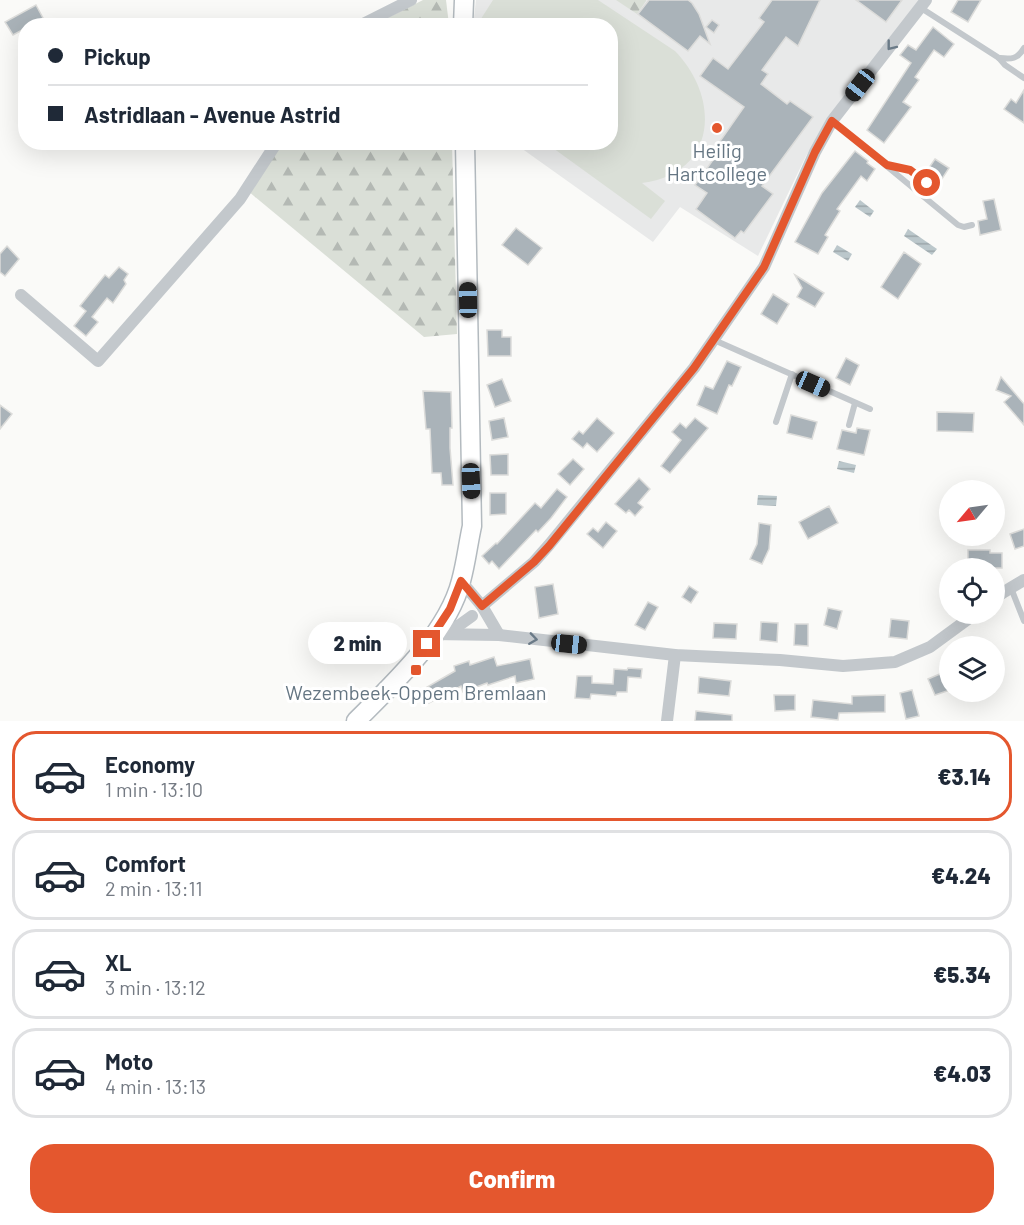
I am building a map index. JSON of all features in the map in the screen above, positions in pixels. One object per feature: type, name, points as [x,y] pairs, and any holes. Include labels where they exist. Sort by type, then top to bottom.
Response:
[{"type":"street","points":[[375,18],[411,0]]},
{"type":"street","points":[[463,18],[464,0]]},
{"type":"street","points":[[482,606],[534,562],[549,546],[651,422],[714,340],[764,267],[810,162],[832,121],[923,4]]},
{"type":"street","points":[[21,295],[98,361],[240,199],[272,150]]},
{"type":"street","points":[[440,634],[461,581],[472,526],[465,150]]},
{"type":"street","points":[[1005,591],[1024,580]]},
{"type":"street","points":[[461,581],[482,606],[500,635]]},
{"type":"street","points":[[356,721],[440,634],[472,616]]},
{"type":"street","points":[[440,634],[500,635],[675,655],[780,660],[843,666],[896,662],[930,647],[961,624]]},
{"type":"street","points":[[667,721],[675,655]]},
{"type":"lane","points":[[923,4],[1024,78]]},
{"type":"lane","points":[[999,58],[1013,59],[1020,55],[1024,48]]},
{"type":"lane","points":[[832,121],[958,225],[964,227],[972,225]]},
{"type":"lane","points":[[887,165],[910,170],[927,183]]},
{"type":"lane","points":[[714,340],[870,409]]},
{"type":"lane","points":[[776,422],[792,374]]},
{"type":"lane","points":[[849,425],[855,403]]},
{"type":"lane","points":[[1011,587],[1024,621]]},
{"type":"shaded area","name":"Heilig Hartcollege","points":[[476,0],[919,0],[831,116],[806,156],[758,256],[680,207],[653,242],[524,150],[618,150],[618,18],[474,18]]},
{"type":"shaded area","points":[[860,200],[874,211],[870,217],[855,207]]},
{"type":"shaded area","points":[[908,229],[937,249],[932,255],[904,236]]},
{"type":"shaded area","points":[[837,245],[852,254],[848,261],[833,252]]},
{"type":"shaded area","points":[[839,461],[856,465],[854,473],[837,469]]},
{"type":"shaded area","points":[[758,495],[777,496],[776,506],[757,505]]},
{"type":"green space","points":[[423,0],[446,0],[448,18],[388,18]]},
{"type":"green space","points":[[493,0],[598,0],[675,51],[690,70],[700,90],[705,111],[704,131],[698,150],[685,165],[667,177],[642,183],[665,201],[651,219],[556,150],[618,150],[618,18],[481,18]]},
{"type":"green space","points":[[616,0],[646,0],[646,1],[637,14]]},
{"type":"green space","points":[[278,150],[452,150],[457,334],[424,337],[248,191]]},
{"type":"building","points":[[649,0],[688,0],[699,14],[710,44],[700,36],[688,51],[638,14]]},
{"type":"building","points":[[772,0],[820,0],[798,46],[786,37],[762,70],[768,74],[761,84],[787,104],[790,101],[813,117],[762,186],[773,194],[744,233],[741,231],[735,238],[696,209],[707,193],[695,185],[713,160],[709,157],[744,107],[700,76],[713,58],[728,69],[764,22],[759,18]]},
{"type":"building","points":[[856,0],[902,0],[886,22]]},
{"type":"building","points":[[958,0],[981,0],[968,22],[951,12]]},
{"type":"building","points":[[36,5],[43,18],[18,18],[18,32],[13,35],[5,22]]},
{"type":"building","points":[[712,20],[719,25],[714,33],[706,27]]},
{"type":"building","points":[[933,27],[954,44],[944,57],[934,50],[915,77],[919,80],[903,102],[911,107],[884,143],[867,130],[911,63],[900,55],[908,45],[916,50]]},
{"type":"building","points":[[1024,90],[1024,123],[1004,109],[1011,99],[1016,103]]},
{"type":"building","points":[[855,151],[875,169],[867,181],[861,176],[837,209],[840,211],[825,235],[828,237],[818,254],[795,242],[822,193]]},
{"type":"building","points":[[935,159],[949,168],[938,185],[924,175]]},
{"type":"building","points":[[994,199],[1001,230],[980,235],[978,221],[987,219],[983,201]]},
{"type":"building","points":[[516,228],[542,248],[528,265],[502,245]]},
{"type":"building","points":[[7,246],[19,259],[5,276],[0,272],[0,254]]},
{"type":"building","points":[[904,252],[921,264],[898,299],[881,287]]},
{"type":"building","points":[[119,267],[128,274],[124,280],[126,284],[113,303],[107,298],[92,317],[98,322],[86,336],[74,326],[86,311],[80,306],[105,275],[109,278]]},
{"type":"building","points":[[795,275],[824,293],[815,307],[797,297],[802,288]]},
{"type":"building","points":[[773,294],[789,304],[777,324],[761,314]]},
{"type":"building","points":[[487,330],[502,330],[502,337],[511,337],[511,356],[488,356]]},
{"type":"building","points":[[846,358],[859,365],[850,385],[836,378]]},
{"type":"building","points":[[727,361],[741,367],[732,386],[729,385],[717,414],[697,405],[705,386],[713,389]]},
{"type":"building","points":[[1001,377],[1024,404],[1024,425],[1004,402],[1011,396],[996,390]]},
{"type":"building","points":[[502,379],[511,401],[495,407],[487,385]]},
{"type":"building","points":[[423,391],[451,392],[450,448],[453,485],[442,485],[441,473],[432,473],[430,429],[426,429]]},
{"type":"building","points":[[0,405],[12,414],[0,429]]},
{"type":"building","points":[[937,412],[974,413],[973,432],[937,431]]},
{"type":"building","points":[[791,415],[817,422],[812,439],[787,433]]},
{"type":"building","points":[[504,418],[508,437],[492,440],[489,421]]},
{"type":"building","points":[[597,418],[614,433],[597,452],[587,443],[583,448],[572,439],[579,431],[583,434]]},
{"type":"building","points":[[695,418],[708,428],[670,473],[661,466],[681,440],[672,432],[680,423],[686,428]]},
{"type":"building","points":[[857,428],[870,430],[864,455],[837,449],[842,430],[856,433]]},
{"type":"building","points":[[508,454],[508,475],[491,475],[490,455]]},
{"type":"building","points":[[573,459],[584,469],[570,485],[558,474]]},
{"type":"building","points":[[639,478],[650,489],[638,503],[643,507],[635,516],[629,510],[626,513],[615,504]]},
{"type":"building","points":[[557,489],[567,497],[551,518],[538,532],[536,530],[499,569],[492,561],[489,564],[482,556],[497,544],[535,503],[541,508]]},
{"type":"building","points":[[490,493],[506,493],[506,514],[490,515]]},
{"type":"building","points":[[829,506],[838,523],[808,539],[799,522]]},
{"type":"building","points":[[606,522],[617,531],[603,548],[587,534],[593,528],[598,532]]},
{"type":"building","points":[[759,523],[771,525],[769,549],[762,564],[750,559],[757,544]]},
{"type":"building","points":[[1024,529],[1024,546],[1015,549],[1010,534]]},
{"type":"building","points":[[968,550],[990,550],[990,553],[1002,553],[1002,558],[968,558]]},
{"type":"building","points":[[553,584],[558,614],[539,618],[535,587]]},
{"type":"building","points":[[689,586],[698,592],[691,603],[682,597]]},
{"type":"building","points":[[648,602],[658,607],[645,630],[635,625]]},
{"type":"building","points":[[828,608],[842,611],[837,629],[824,625]]},
{"type":"building","points":[[891,619],[909,621],[907,639],[889,637]]},
{"type":"building","points":[[761,622],[778,623],[777,642],[760,640]]},
{"type":"building","points":[[714,623],[737,624],[736,639],[713,638]]},
{"type":"building","points":[[795,624],[808,624],[808,646],[794,645]]},
{"type":"building","points":[[494,657],[497,666],[530,659],[534,679],[516,683],[515,676],[463,692],[461,686],[429,703],[422,690],[455,671],[454,666],[469,661],[470,665]]},
{"type":"building","points":[[628,668],[642,669],[641,678],[628,677],[627,692],[617,692],[616,696],[591,694],[590,699],[575,698],[577,676],[592,676],[592,683],[613,684],[614,669],[627,670]]},
{"type":"building","points":[[939,674],[939,694],[935,695],[928,679]]},
{"type":"building","points":[[699,677],[731,681],[729,696],[698,693]]},
{"type":"building","points":[[912,690],[919,716],[906,719],[900,693]]},
{"type":"building","points":[[774,695],[795,695],[795,710],[775,711]]},
{"type":"building","points":[[885,695],[885,712],[839,713],[838,720],[811,717],[813,700],[852,704],[852,696]]},
{"type":"building","points":[[696,711],[732,715],[732,721],[695,721]]},
{"type":"place","name":"Heilig Hartcollege","points":[[717,128]]},
{"type":"place","name":"Wezembeek-Oppem Bremlaan","points":[[416,670]]},
{"type":"route","points":[[427,644],[450,609],[461,581],[482,606],[534,562],[694,368],[764,267],[815,152],[832,121],[887,165],[910,170],[927,183]]}]
